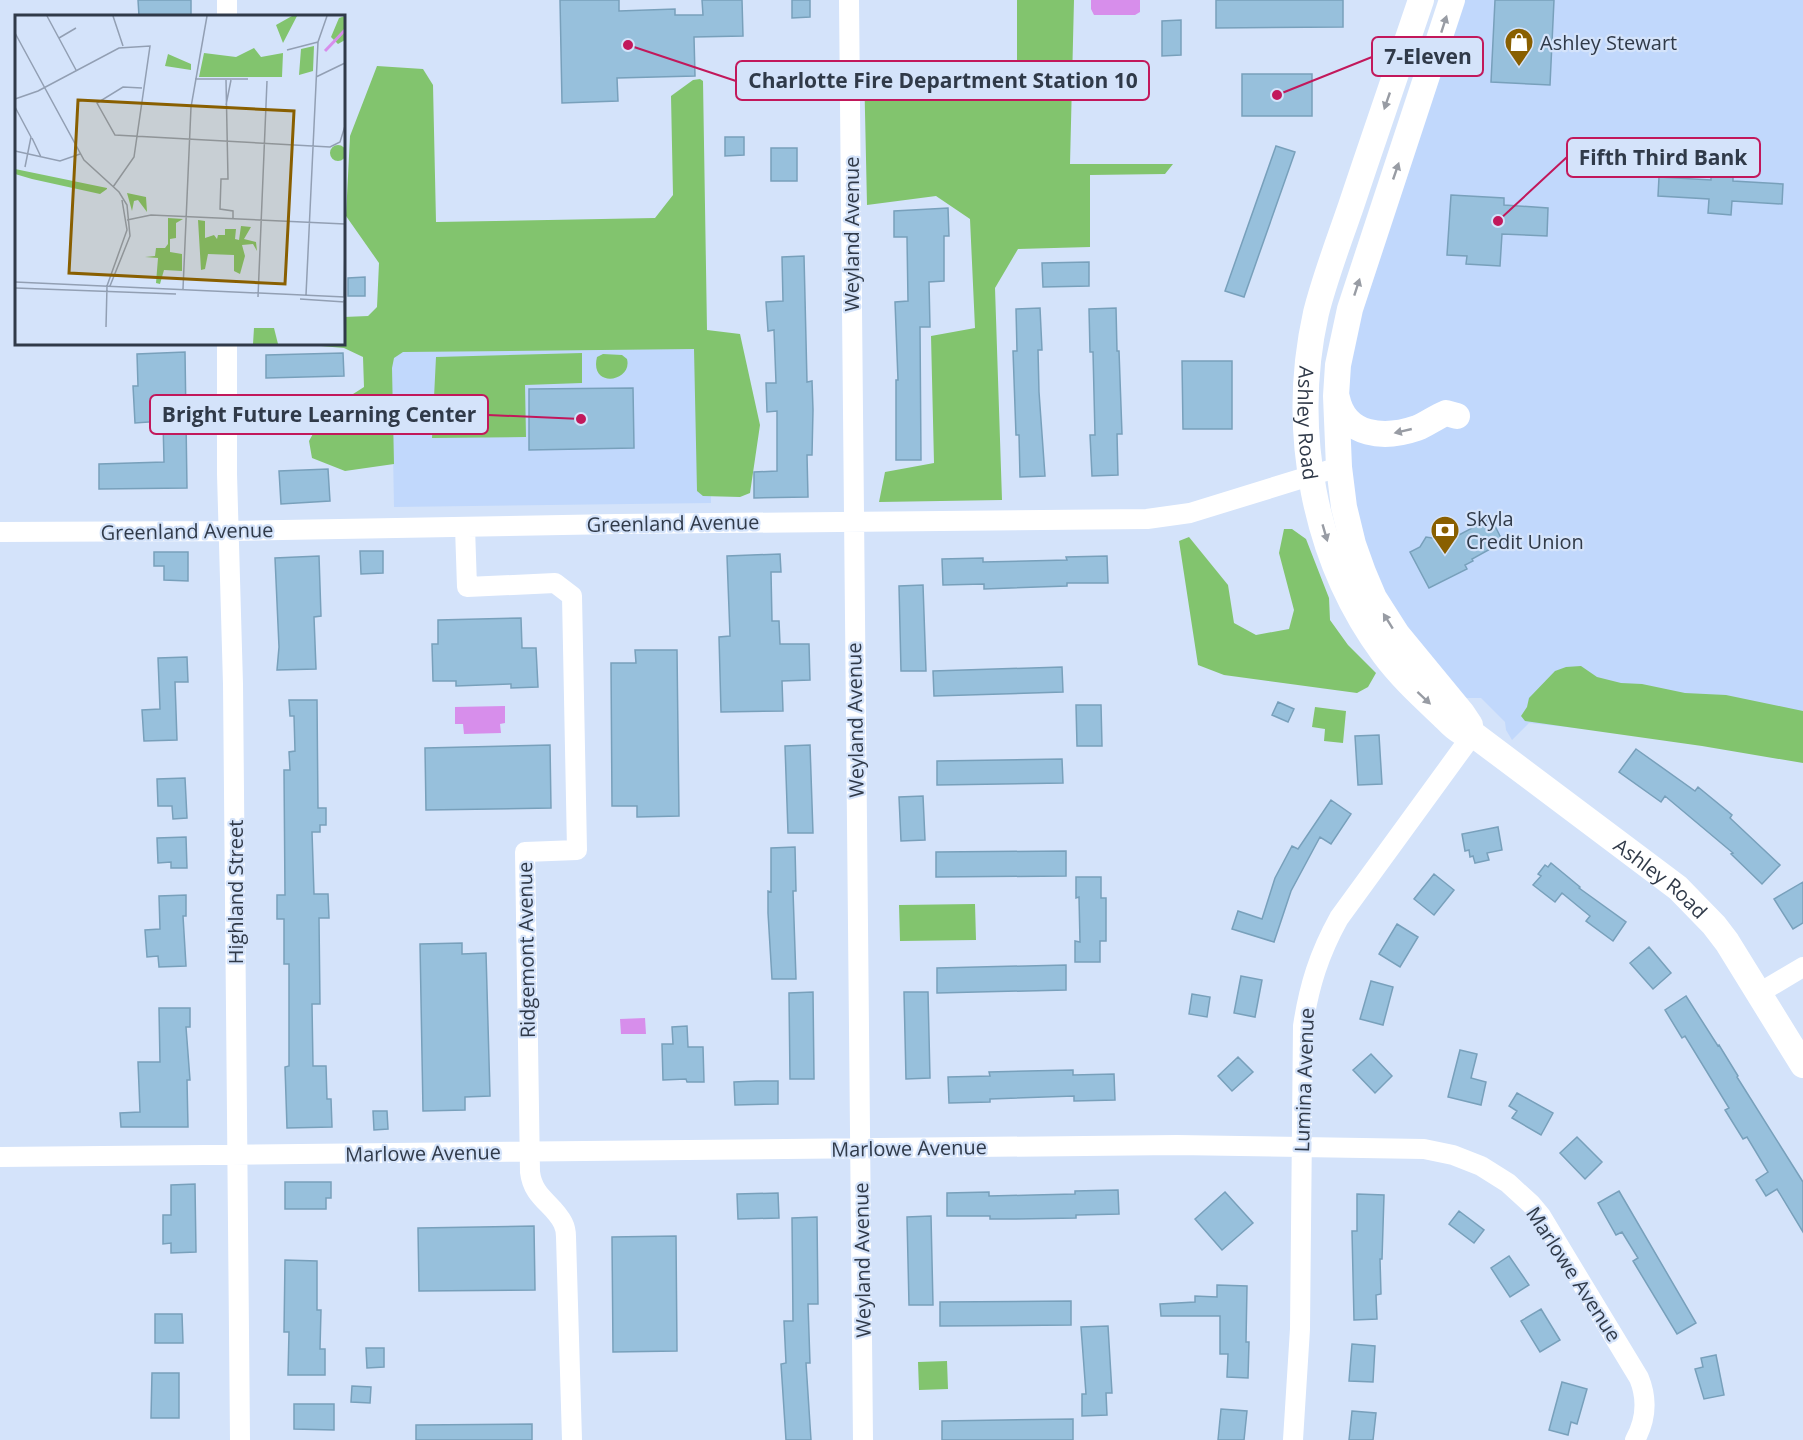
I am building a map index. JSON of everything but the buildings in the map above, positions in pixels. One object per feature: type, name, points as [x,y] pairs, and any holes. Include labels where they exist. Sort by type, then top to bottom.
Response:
[{"type":"street","name":"Weyland Avenue","points":[[849,0],[863,1440]]},
{"type":"street","name":"Ashley Road","points":[[1452,0],[1350,309],[1339,354],[1336,396],[1339,467],[1344,507],[1360,564],[1374,598],[1390,625],[1462,713],[1473,734]]},
{"type":"street","name":"Ashley Road","points":[[1420,2],[1317,313],[1306,387],[1306,427],[1314,494],[1328,544],[1345,588],[1370,633],[1393,665],[1459,730],[1473,734],[1678,888],[1714,925],[1803,1065]]},
{"type":"street","name":"Highland Street","points":[[227,345],[233,696],[240,1440]]},
{"type":"street","points":[[1336,396],[1340,412],[1346,420],[1359,429],[1374,434],[1404,432],[1423,425],[1446,412],[1457,416]]},
{"type":"street","name":"Greenland Avenue","points":[[0,532],[1154,519],[1190,513],[1339,467]]},
{"type":"street","name":"Ridgemont Avenue","points":[[465,527],[467,586],[555,584],[572,596],[577,850],[525,852],[531,1180],[540,1198],[563,1224],[567,1237],[572,1440]]},
{"type":"street","name":"Lumina Avenue","points":[[1293,1440],[1300,1329],[1303,1026],[1313,976],[1326,941],[1339,918],[1473,734]]},
{"type":"street","points":[[1759,993],[1803,967]]},
{"type":"street","name":"Marlowe Avenue","points":[[0,1157],[860,1148],[1302,1146],[1424,1149],[1453,1155],[1481,1166],[1508,1183],[1541,1216],[1640,1378],[1646,1407],[1642,1427],[1635,1440]]},
{"type":"shaded area","points":[[1091,0],[1140,0],[1140,12],[1135,15],[1094,15]]},
{"type":"shaded area","points":[[1465,0],[1803,0],[1803,759],[1652,736],[1529,723],[1512,740],[1506,730],[1505,722],[1481,698],[1462,696],[1405,628],[1379,584],[1354,511],[1346,396],[1355,332]]},
{"type":"shaded area","points":[[708,341],[711,503],[394,507],[391,345]]},
{"type":"shaded area","points":[[505,706],[505,723],[500,724],[501,733],[464,734],[463,724],[455,724],[455,707]]},
{"type":"shaded area","points":[[645,1018],[646,1034],[621,1034],[620,1019]]},
{"type":"green space","points":[[1017,0],[1074,0],[1070,164],[1173,164],[1165,174],[1090,175],[1090,247],[1018,249],[995,288],[1002,500],[879,502],[885,472],[934,463],[931,336],[975,328],[970,219],[936,196],[867,205],[864,66],[1017,64]]},
{"type":"green space","points":[[377,66],[423,69],[433,85],[436,222],[655,218],[673,195],[671,96],[693,80],[703,81],[707,330],[740,334],[760,425],[750,493],[740,497],[703,496],[697,491],[694,349],[403,352],[394,358],[392,368],[394,464],[345,471],[312,458],[309,441],[325,412],[364,387],[363,357],[344,348],[310,345],[345,345],[345,317],[368,316],[377,307],[379,263],[346,216],[350,136]]},
{"type":"green space","points":[[582,353],[582,383],[525,385],[526,437],[432,438],[436,357]]},
{"type":"green space","points":[[603,354],[622,355],[627,359],[624,373],[611,379],[599,374],[596,367],[597,357]]},
{"type":"green space","points":[[1284,529],[1292,529],[1306,539],[1329,598],[1330,620],[1348,645],[1376,673],[1368,687],[1357,693],[1224,675],[1198,665],[1179,541],[1189,537],[1228,585],[1234,623],[1256,635],[1289,629],[1294,610],[1279,553]]},
{"type":"green space","points":[[1581,666],[1597,677],[1621,683],[1642,684],[1685,693],[1726,695],[1803,711],[1803,763],[1525,721],[1521,716],[1527,707],[1529,698],[1555,671],[1566,667]]},
{"type":"green space","points":[[1315,707],[1346,711],[1343,743],[1324,741],[1325,729],[1312,727]]},
{"type":"green space","points":[[975,904],[976,940],[900,941],[899,905]]},
{"type":"green space","points":[[947,1361],[948,1389],[919,1390],[918,1362]]},
{"type":"place","name":"Charlotte Fire Department Station 10","points":[[628,45]]},
{"type":"place","name":"Ashley Stewart","points":[[1519,68]]},
{"type":"place","name":"7-Eleven","points":[[1277,95]]},
{"type":"place","name":"Fifth Third Bank","points":[[1498,221]]},
{"type":"place","name":"Bright Future Learning Center","points":[[581,419]]},
{"type":"place","name":"Skyla Credit Union","points":[[1445,556]]}]
